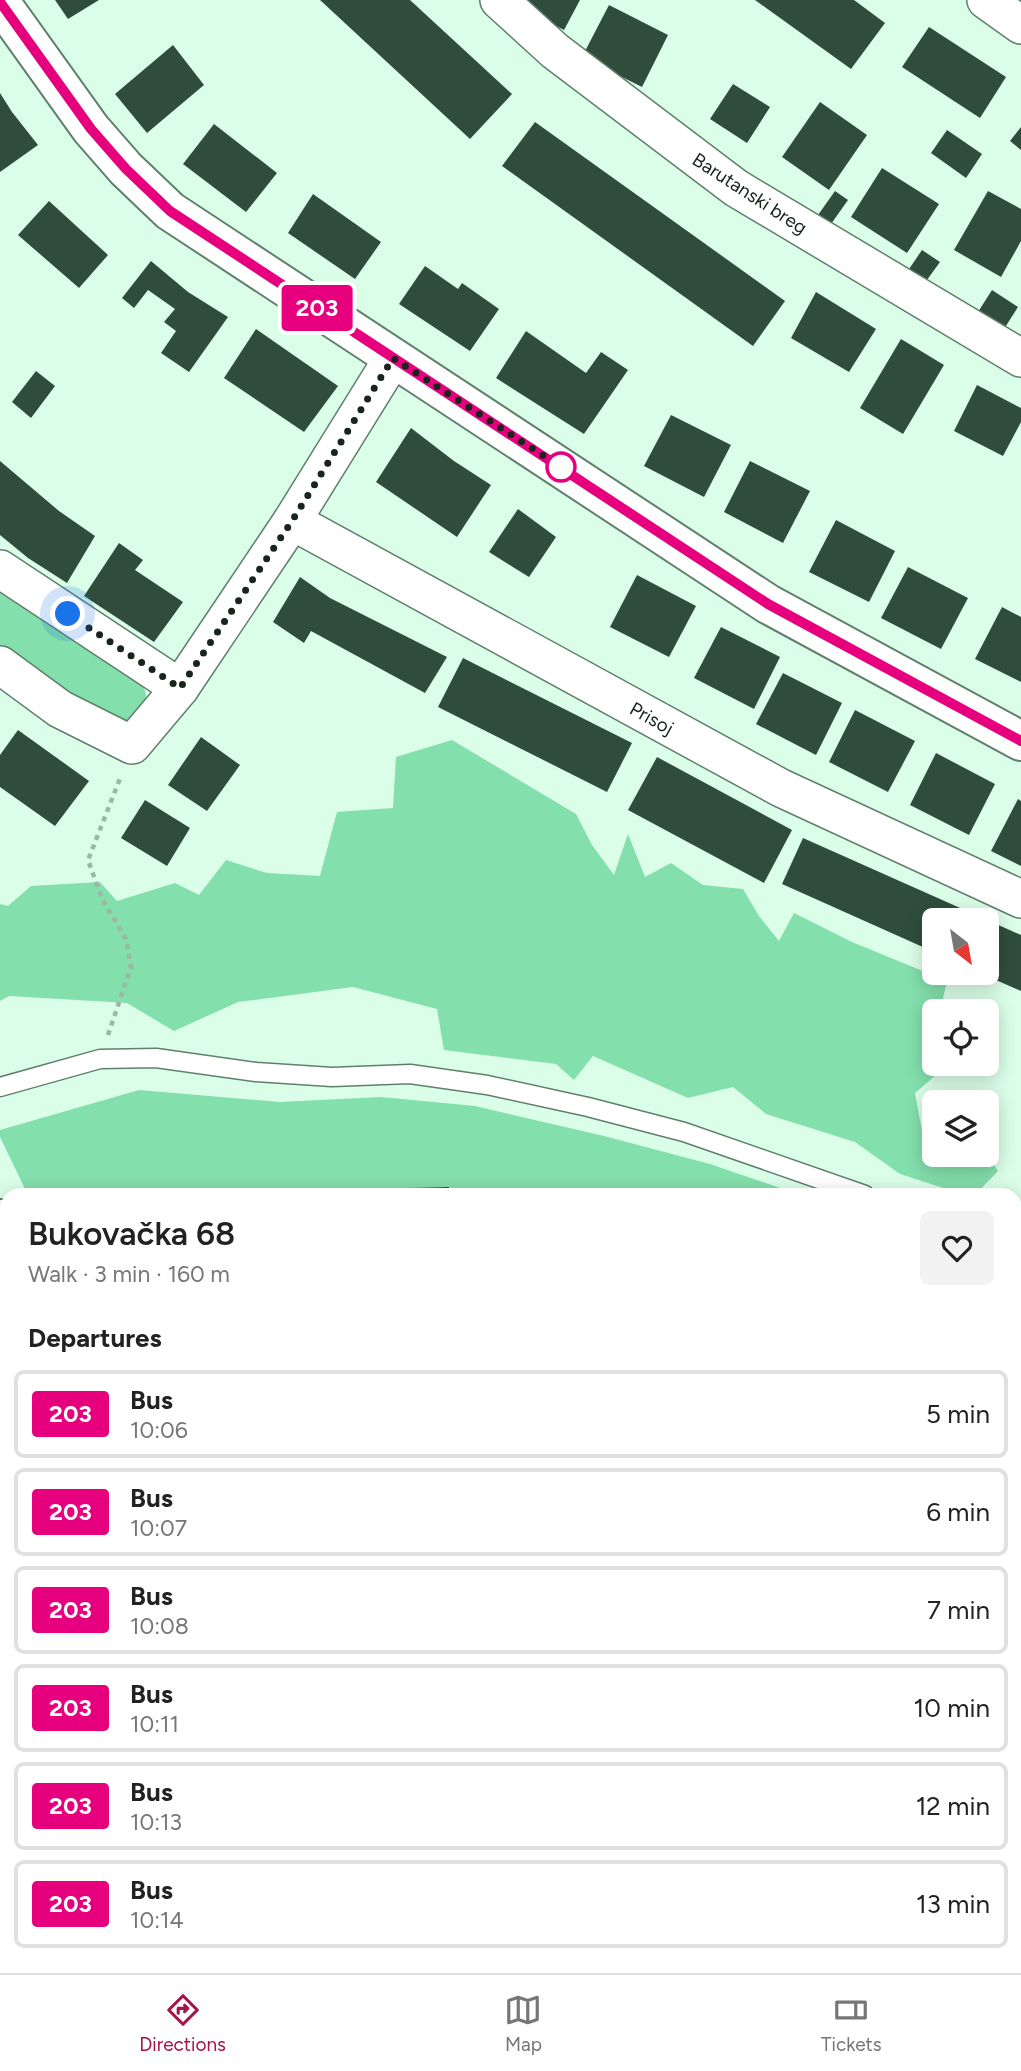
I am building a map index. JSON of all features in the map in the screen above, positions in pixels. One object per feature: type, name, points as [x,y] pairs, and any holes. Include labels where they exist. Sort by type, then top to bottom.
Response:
[{"type":"main road","points":[[0,2],[91,129],[126,169],[170,211],[768,604],[1021,741]]},
{"type":"street","name":"Barutanski breg","points":[[499,0],[555,51],[736,188],[1021,358]]},
{"type":"street","points":[[986,0],[1021,25]]},
{"type":"street","points":[[0,665],[60,709],[132,745],[180,688],[292,521],[393,358]]},
{"type":"street","name":"Prisoj","points":[[292,521],[781,789],[1021,899]]},
{"type":"street","points":[[0,569],[180,688]]},
{"type":"lane","points":[[0,1087],[100,1059],[156,1058],[256,1072],[331,1077],[411,1074],[487,1086],[588,1107],[684,1132],[845,1188]]},
{"type":"path","points":[[100,1059],[131,967],[126,939],[102,899],[88,860],[115,794]]},
{"type":"green space","points":[[0,584],[139,679],[146,695],[143,709],[132,719],[116,725],[0,651]]},
{"type":"green space","points":[[452,740],[576,814],[592,845],[614,875],[628,834],[645,877],[671,863],[703,885],[743,889],[759,916],[779,941],[794,913],[852,942],[922,971],[922,985],[946,985],[943,999],[922,999],[922,1076],[935,1076],[915,1093],[922,1131],[922,1167],[995,1167],[998,1171],[982,1188],[943,1188],[900,1174],[855,1142],[766,1114],[733,1087],[688,1098],[593,1056],[574,1080],[556,1064],[444,1050],[437,1009],[353,987],[238,1002],[174,1031],[127,1003],[9,996],[0,1001],[0,904],[8,906],[31,886],[100,882],[117,901],[175,883],[199,895],[226,860],[267,873],[320,876],[337,812],[393,808],[396,757]]},
{"type":"green space","points":[[139,1090],[279,1102],[381,1097],[475,1106],[710,1164],[780,1188],[25,1188],[0,1137],[0,1130]]},
{"type":"building","points":[[55,0],[99,0],[68,19]]},
{"type":"building","points":[[320,0],[410,0],[512,94],[470,139]]},
{"type":"building","points":[[506,0],[580,0],[564,30]]},
{"type":"building","points":[[755,0],[854,0],[885,23],[851,69]]},
{"type":"building","points":[[609,5],[668,35],[642,87],[582,57]]},
{"type":"building","points":[[929,27],[1006,77],[980,118],[902,67]]},
{"type":"building","points":[[173,45],[204,85],[147,133],[115,94]]},
{"type":"building","points":[[733,84],[770,107],[747,143],[710,119]]},
{"type":"building","points":[[0,93],[38,145],[0,172]]},
{"type":"building","points":[[820,102],[867,135],[829,190],[782,157]]},
{"type":"building","points":[[535,122],[785,301],[753,346],[502,166]]},
{"type":"building","points":[[214,124],[277,173],[246,212],[183,164]]},
{"type":"building","points":[[1021,127],[1021,150],[1010,141]]},
{"type":"building","points":[[947,130],[982,154],[966,178],[931,153]]},
{"type":"building","points":[[882,168],[939,204],[907,253],[851,217]]},
{"type":"building","points":[[835,191],[848,200],[831,224],[818,215]]},
{"type":"building","points":[[988,191],[1021,209],[1021,241],[1001,277],[954,250]]},
{"type":"building","points":[[313,194],[381,242],[355,279],[288,233]]},
{"type":"building","points":[[49,201],[108,255],[79,288],[18,235]]},
{"type":"building","points":[[922,250],[940,262],[924,284],[907,272]]},
{"type":"building","points":[[151,261],[188,292],[228,317],[189,372],[161,353],[176,331],[164,322],[175,309],[148,290],[134,308],[122,298]]},
{"type":"building","points":[[425,266],[458,289],[462,283],[499,309],[470,351],[399,304]]},
{"type":"building","points":[[992,290],[1018,307],[1004,329],[978,312]]},
{"type":"building","points":[[816,292],[876,329],[849,372],[791,338]]},
{"type":"building","points":[[256,329],[338,386],[304,432],[224,378]]},
{"type":"building","points":[[526,331],[586,373],[601,352],[628,370],[584,434],[496,378]]},
{"type":"building","points":[[901,339],[944,365],[903,434],[860,408]]},
{"type":"building","points":[[36,371],[55,386],[31,418],[12,402]]},
{"type":"building","points":[[977,385],[1021,408],[1021,422],[1003,456],[954,431]]},
{"type":"building","points":[[671,415],[731,445],[704,497],[644,466]]},
{"type":"building","points":[[411,428],[491,485],[457,537],[376,482]]},
{"type":"building","points":[[0,461],[59,511],[95,536],[67,583],[28,558],[0,535]]},
{"type":"building","points":[[750,461],[810,491],[783,543],[724,512]]},
{"type":"building","points":[[518,509],[556,537],[529,577],[489,552]]},
{"type":"building","points":[[836,520],[895,551],[869,602],[809,572]]},
{"type":"building","points":[[119,543],[143,560],[135,570],[183,602],[154,642],[84,596]]},
{"type":"building","points":[[908,567],[968,598],[941,649],[881,618]]},
{"type":"building","points":[[637,575],[696,606],[669,657],[610,627]]},
{"type":"building","points":[[300,577],[330,598],[447,657],[425,693],[311,631],[304,643],[273,622]]},
{"type":"building","points":[[1002,607],[1021,617],[1021,682],[975,659]]},
{"type":"building","points":[[721,627],[780,657],[754,709],[694,678]]},
{"type":"building","points":[[463,658],[632,743],[607,792],[438,707]]},
{"type":"building","points":[[783,673],[842,703],[816,755],[756,724]]},
{"type":"building","points":[[855,710],[915,741],[888,792],[829,762]]},
{"type":"building","points":[[18,730],[89,781],[55,826],[0,787],[0,755]]},
{"type":"building","points":[[201,737],[240,765],[207,811],[168,785]]},
{"type":"building","points":[[936,753],[995,784],[969,835],[910,805]]},
{"type":"building","points":[[657,757],[792,830],[764,883],[628,810]]},
{"type":"building","points":[[1018,799],[1021,801],[1021,866],[991,851]]},
{"type":"building","points":[[145,800],[190,828],[167,866],[121,838]]},
{"type":"building","points":[[803,838],[960,908],[922,908],[922,947],[782,884]]},
{"type":"building","points":[[999,925],[1021,935],[1021,991],[999,981]]},
{"type":"bus line","name":"203","points":[[0,2],[91,129],[126,169],[170,211],[768,604],[1021,741]]},
{"type":"route","points":[[68,614],[180,688],[292,521],[393,358],[561,467]]}]
